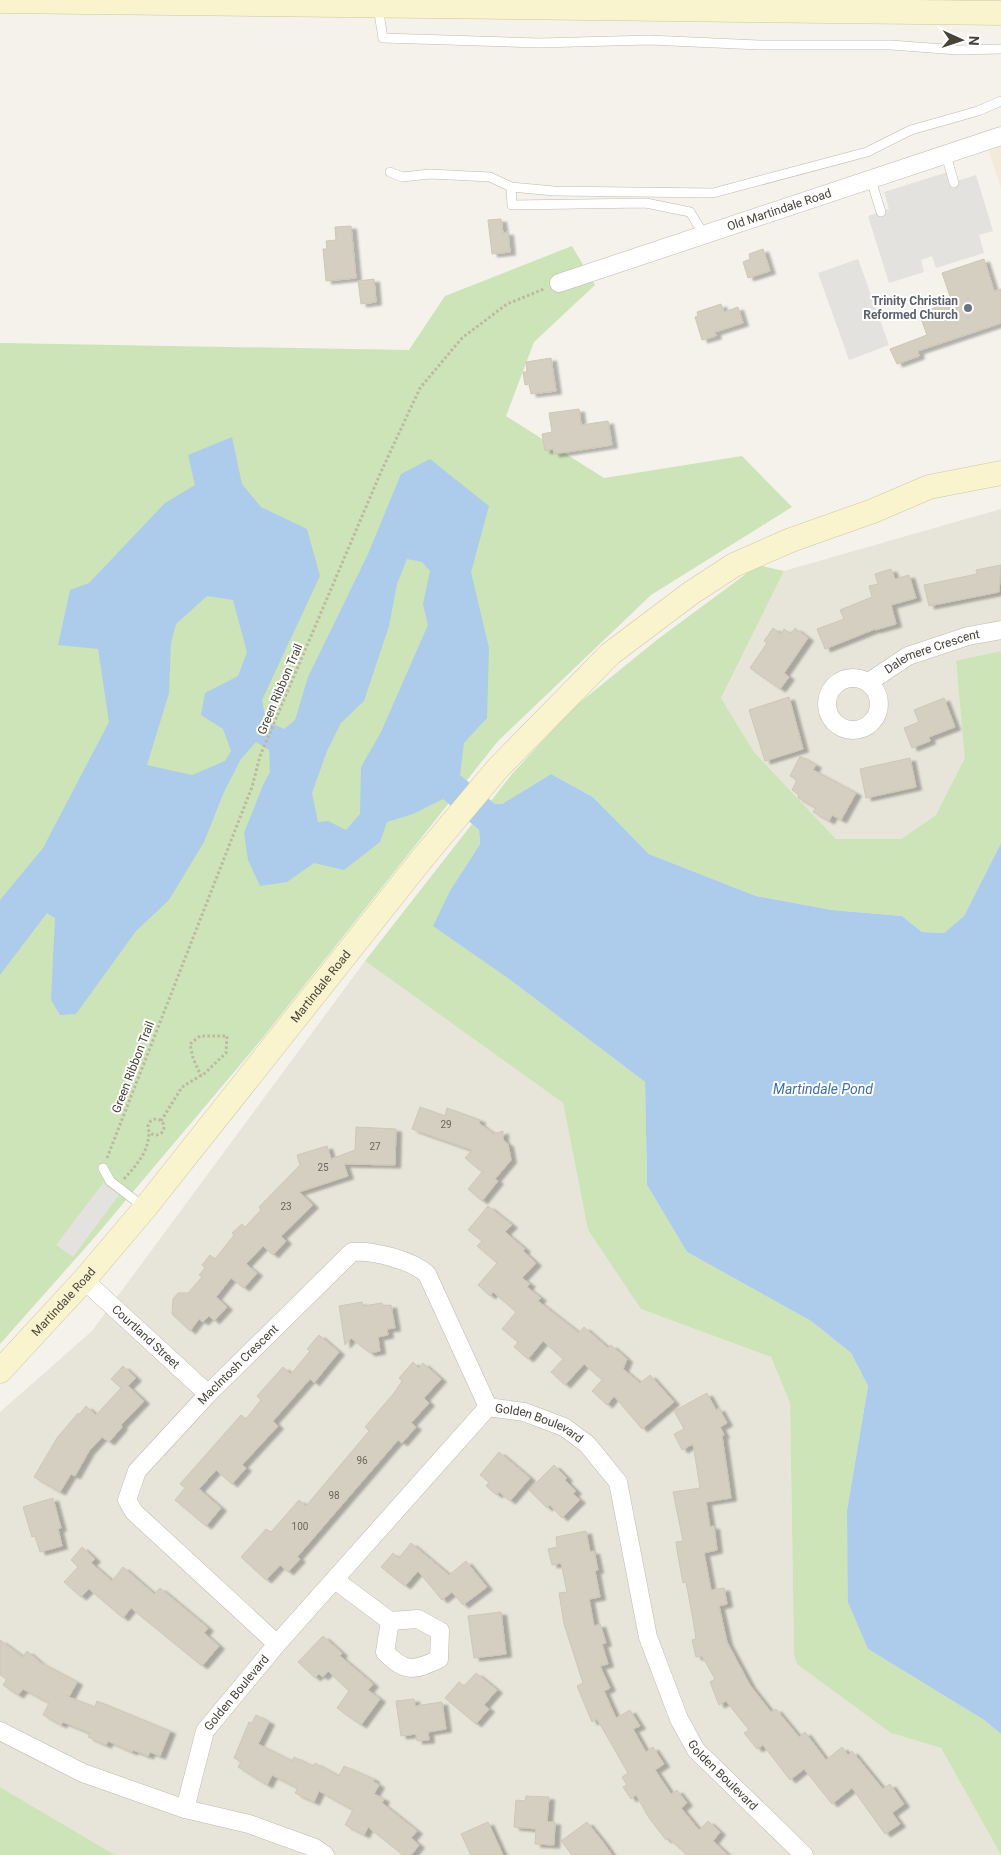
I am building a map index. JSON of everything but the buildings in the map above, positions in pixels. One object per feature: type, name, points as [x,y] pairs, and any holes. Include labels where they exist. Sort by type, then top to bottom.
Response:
[{"type":"main road","points":[[0,1],[270,2],[378,6],[1001,13]]},
{"type":"main road","name":"Martindale Road","points":[[0,1371],[84,1280],[145,1208],[421,860],[498,768],[610,654],[690,593],[734,565],[791,540],[873,511],[929,486],[1001,473]]},
{"type":"street","name":"Old Martindale Road","points":[[560,283],[946,154],[1000,140]]},
{"type":"street","name":"Dalemere Crescent","points":[[869,682],[908,656],[968,636],[1001,630]]},
{"type":"street","name":"MacIntosh Crescent","points":[[277,1644],[134,1512],[127,1500],[137,1471],[208,1394],[352,1252],[366,1250],[418,1266],[427,1274],[488,1407]]},
{"type":"street","name":"Courtland Street","points":[[84,1280],[208,1394]]},
{"type":"street","name":"Golden Boulevard","points":[[185,1809],[205,1731],[277,1644],[488,1407],[524,1412],[564,1427],[587,1444],[618,1482],[648,1637],[678,1719],[696,1750],[804,1855]]},
{"type":"street","points":[[335,1580],[390,1621]]},
{"type":"street","points":[[0,1731],[83,1773],[185,1809],[249,1824],[315,1848],[325,1855]]},
{"type":"lane","points":[[378,6],[383,38],[539,43],[648,40],[759,45],[891,45],[957,50],[1001,49]]},
{"type":"lane","points":[[390,172],[402,177],[437,174],[490,177],[511,187],[554,192],[713,192],[867,152],[911,130],[978,111],[1001,101]]},
{"type":"lane","points":[[946,154],[954,183]]},
{"type":"lane","points":[[871,180],[881,212]]},
{"type":"lane","points":[[511,187],[512,205],[646,203],[690,212],[704,235]]},
{"type":"lane","points":[[103,1168],[110,1181],[145,1208]]},
{"type":"path","name":"Green Ribbon Trail","points":[[103,1168],[252,786],[260,756],[380,474],[420,388],[469,332],[507,304],[560,283]]},
{"type":"path","points":[[161,1121],[182,1087],[201,1076],[226,1053],[227,1036],[200,1036],[190,1044],[193,1058],[201,1076]]},
{"type":"path","points":[[117,1187],[143,1156],[148,1143],[149,1133],[147,1128],[150,1120],[156,1119],[164,1125],[162,1133],[157,1136],[149,1133]]},
{"type":"shaded area","points":[[1001,141],[1001,188],[987,145]]},
{"type":"shaded area","points":[[951,171],[954,182],[976,175],[993,231],[979,235],[984,253],[936,268],[932,256],[921,260],[924,272],[889,283],[868,216],[889,209],[884,192]]},
{"type":"shaded area","points":[[858,259],[889,345],[849,360],[818,273]]},
{"type":"shaded area","points":[[1001,509],[1001,651],[956,662],[966,758],[936,815],[901,839],[836,839],[754,752],[721,698],[784,571]]},
{"type":"shaded area","points":[[365,961],[563,1103],[588,1230],[641,1309],[771,1357],[790,1403],[794,1654],[891,1733],[941,1748],[1001,1855],[115,1855],[0,1787],[0,1412],[92,1331]]},
{"type":"shaded area","points":[[103,1183],[119,1195],[73,1257],[56,1245]]},
{"type":"green space","points":[[572,246],[595,285],[534,342],[506,416],[604,478],[742,456],[792,507],[651,595],[498,741],[261,1040],[94,1238],[0,1344],[0,343],[409,350],[445,296]]},
{"type":"green space","points":[[758,565],[784,571],[721,698],[754,752],[836,839],[901,839],[936,815],[965,758],[956,661],[1001,651],[1001,843],[964,916],[944,933],[922,932],[902,916],[832,910],[756,896],[649,854],[593,797],[551,774],[502,804],[495,804],[491,801],[512,774],[573,708],[658,639]]},
{"type":"green space","points":[[472,824],[479,830],[480,844],[451,889],[505,976],[645,1082],[647,1185],[687,1252],[811,1321],[851,1353],[868,1386],[847,1510],[868,1649],[984,1720],[1001,1734],[1001,1855],[941,1748],[891,1733],[797,1664],[794,1654],[790,1403],[771,1357],[641,1309],[588,1230],[563,1103],[365,961]]},
{"type":"green space","points":[[0,1787],[115,1855],[0,1855]]},
{"type":"water","name":"Martindale Pond","points":[[232,437],[242,484],[261,507],[307,529],[320,576],[262,700],[266,721],[284,729],[295,720],[308,677],[368,554],[401,474],[430,459],[489,506],[471,572],[489,648],[487,718],[464,743],[460,775],[495,804],[502,804],[551,774],[593,797],[649,854],[756,896],[832,910],[902,916],[922,932],[944,933],[964,916],[1001,843],[1001,1734],[984,1720],[868,1649],[848,1602],[847,1510],[868,1386],[851,1353],[811,1321],[687,1252],[647,1185],[645,1082],[505,976],[433,926],[451,889],[480,844],[479,830],[443,799],[413,814],[387,822],[380,842],[344,870],[314,863],[287,882],[260,886],[248,860],[244,833],[270,772],[269,750],[256,742],[241,759],[224,792],[204,842],[169,900],[136,931],[76,1014],[60,1015],[51,1000],[55,918],[47,913],[0,975],[0,900],[43,848],[109,722],[98,649],[58,645],[70,590],[89,583],[165,503],[195,485],[188,455]],"holes":[[[407,559],[422,562],[430,571],[423,604],[428,625],[381,732],[361,767],[360,814],[346,830],[328,821],[318,822],[312,793],[327,751],[341,723],[364,701],[389,626],[397,584]],[[207,596],[233,600],[247,652],[238,676],[205,693],[201,715],[223,729],[231,751],[225,761],[192,775],[147,765],[169,693],[171,643],[176,624]]]},
{"type":"place","name":"Trinity Christian Reformed Church","points":[[968,308]]}]
